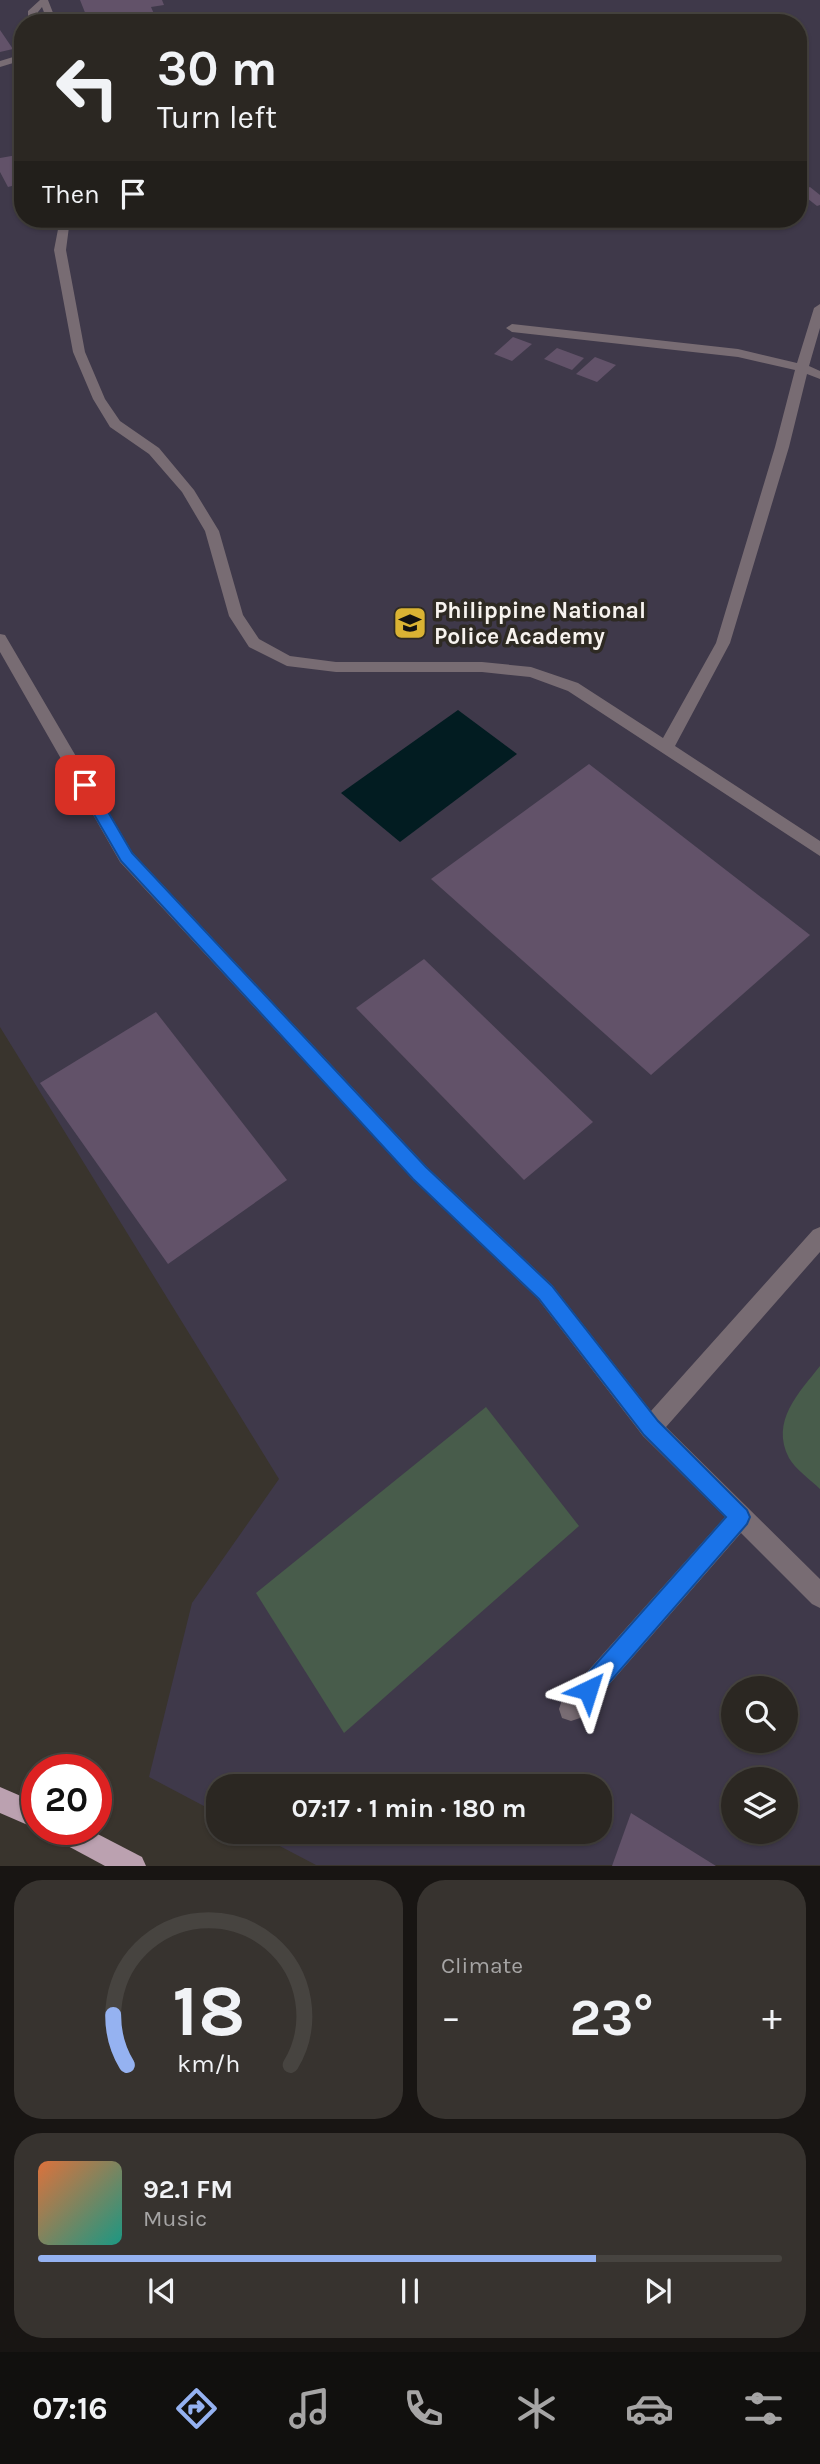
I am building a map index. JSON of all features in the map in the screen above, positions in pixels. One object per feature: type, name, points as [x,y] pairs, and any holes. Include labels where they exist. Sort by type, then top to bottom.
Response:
[{"type":"main road","points":[[0,1800],[21,1809]]},
{"type":"main road","points":[[93,1845],[133,1866]]},
{"type":"lane","points":[[33,14],[44,0]]},
{"type":"lane","points":[[64,228],[60,250],[79,352],[99,399],[115,424],[154,451],[187,490],[212,530],[236,616],[254,643],[286,661],[336,667],[482,667],[531,673],[573,687],[820,849]]},
{"type":"lane","points":[[666,748],[723,643],[782,447],[820,307]]},
{"type":"lane","points":[[512,328],[738,353],[820,375]]},
{"type":"lane","points":[[0,639],[126,857],[420,1173],[545,1292],[651,1428],[820,1596]]},
{"type":"lane","points":[[651,1428],[820,1237]]},
{"type":"lane","points":[[571,1709],[740,1517]]},
{"type":"shaded area","name":"Philippine National Police Academy","points":[[0,0],[820,0],[820,1865],[316,1865],[276,1844],[612,1844],[612,1774],[206,1774],[206,1807],[149,1777],[192,1603],[279,1479],[0,1027]]},
{"type":"green space","points":[[820,1366],[820,1489],[789,1458],[783,1432],[785,1420],[796,1397]]},
{"type":"green space","points":[[486,1407],[579,1526],[344,1733],[256,1593]]},
{"type":"water","points":[[458,710],[517,754],[400,842],[341,793]]},
{"type":"building","points":[[80,0],[162,0],[164,5],[151,7],[154,14],[86,14]]},
{"type":"building","points":[[0,30],[13,49],[0,52]]},
{"type":"building","points":[[14,156],[14,185],[8,187],[0,172],[0,158]]},
{"type":"building","points":[[810,187],[820,195],[820,205],[817,206],[807,198],[807,188]]},
{"type":"building","points":[[513,337],[532,344],[512,361],[494,354]]},
{"type":"building","points":[[557,348],[584,358],[572,370],[544,359]]},
{"type":"building","points":[[595,357],[616,365],[597,382],[576,374]]},
{"type":"building","points":[[589,764],[810,935],[651,1075],[431,879]]},
{"type":"building","points":[[424,959],[593,1122],[524,1180],[356,1008]]},
{"type":"building","points":[[156,1012],[287,1180],[168,1264],[40,1083]]},
{"type":"building","points":[[631,1813],[716,1866],[612,1866]]},
{"type":"place","name":"Philippine National Police Academy","points":[[410,623]]},
{"type":"route","points":[[85,785],[126,857],[420,1173],[545,1292],[651,1428],[740,1517],[588,1690]]}]
